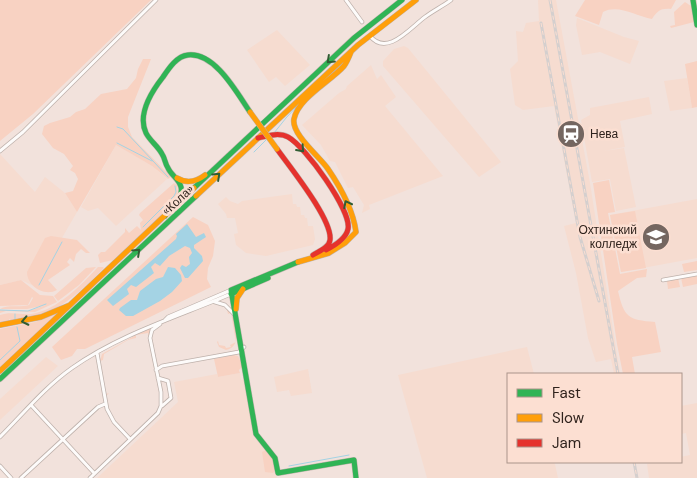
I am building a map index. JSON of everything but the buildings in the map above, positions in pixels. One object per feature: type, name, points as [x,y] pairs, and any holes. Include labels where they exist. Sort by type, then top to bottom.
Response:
[{"type":"street","points":[[0,151],[23,132],[156,0]]},
{"type":"street","points":[[346,0],[366,28]]},
{"type":"street","name":"«Кола»","points":[[0,371],[366,28],[402,0]]},
{"type":"street","name":"«Кола»","points":[[0,379],[352,50],[416,0]]},
{"type":"street","points":[[370,35],[376,42],[381,44],[397,40],[427,15],[451,0]]},
{"type":"street","points":[[692,0],[697,25]]},
{"type":"street","points":[[362,22],[366,28]]},
{"type":"street","points":[[309,258],[329,253],[345,243],[356,232],[354,218],[327,168],[298,133],[294,119],[312,95],[345,65],[352,50]]},
{"type":"street","points":[[0,437],[66,373],[97,353],[133,333],[305,262],[326,247],[330,240],[328,227],[320,211],[277,149],[219,67],[200,56],[184,56],[174,62],[167,69],[144,111],[143,123],[147,136],[162,155],[168,169],[178,181],[181,193],[166,211],[165,216]]},
{"type":"street","points":[[161,406],[151,334],[154,328],[168,317],[329,249],[341,239],[348,229],[348,219],[320,170],[291,139],[276,134],[258,138]]},
{"type":"street","points":[[174,176],[184,182],[194,182],[221,163]]},
{"type":"street","points":[[663,280],[697,274]]},
{"type":"street","points":[[235,312],[237,298],[245,288]]},
{"type":"street","points":[[232,291],[256,434],[275,458],[278,476],[354,460],[356,478]]},
{"type":"street","points":[[214,301],[225,305],[235,312]]},
{"type":"street","points":[[0,325],[41,317],[72,304]]},
{"type":"street","points":[[156,370],[162,366],[235,353],[242,349]]},
{"type":"street","points":[[242,349],[245,367]]},
{"type":"street","points":[[97,353],[105,404],[111,419],[130,439]]},
{"type":"street","points":[[235,353],[242,358]]},
{"type":"street","points":[[90,478],[158,413],[161,406],[171,398],[168,381],[158,378]]},
{"type":"street","points":[[21,478],[98,407],[105,404]]},
{"type":"street","points":[[31,405],[94,473]]},
{"type":"street","points":[[0,466],[11,478]]},
{"type":"shaded area","points":[[0,0],[151,0],[33,114],[0,141]]},
{"type":"shaded area","points":[[538,0],[556,0],[590,183],[620,373],[614,373],[611,359],[596,362],[588,338],[576,273],[564,226],[576,223],[554,106],[523,110],[515,105],[510,69],[518,61],[516,31],[523,32],[526,23],[539,21]]},
{"type":"shaded area","points":[[585,0],[676,0],[671,9],[660,11],[652,19],[621,10],[609,10],[603,12],[599,25],[575,16]]},
{"type":"shaded area","points":[[685,2],[691,6],[694,22],[671,28],[670,26],[675,25],[674,12]]},
{"type":"shaded area","points":[[577,18],[639,41],[630,64],[600,52],[582,55],[576,25]]},
{"type":"shaded area","points":[[277,30],[310,65],[285,86],[276,77],[269,82],[247,50]]},
{"type":"shaded area","points":[[404,46],[408,48],[501,162],[479,177],[383,66],[383,61],[394,49]]},
{"type":"shaded area","points":[[143,59],[151,59],[128,117],[128,127],[132,137],[170,178],[168,179],[152,166],[116,145],[77,212],[65,193],[73,191],[78,179],[75,173],[70,170],[73,166],[64,154],[53,148],[42,134],[44,126],[70,117],[76,112],[85,109],[101,94],[127,89],[136,78]]},
{"type":"shaded area","points":[[697,61],[697,107],[692,108],[685,64]]},
{"type":"shaded area","points":[[371,65],[377,79],[381,75],[396,97],[385,106],[443,176],[369,205],[370,209],[362,213],[364,205],[353,187],[348,188],[335,162],[330,161],[321,145],[302,125],[346,89]]},
{"type":"shaded area","points":[[687,78],[692,108],[670,111],[664,81]]},
{"type":"shaded area","points":[[649,97],[652,114],[620,121],[625,147],[604,151],[624,148],[636,207],[616,211],[610,179],[592,182],[581,120],[590,115],[590,108]]},
{"type":"shaded area","points":[[116,145],[152,166],[167,179],[116,226],[98,208],[88,211],[81,207]]},
{"type":"shaded area","points":[[0,154],[35,192],[45,177],[65,193],[77,212],[34,286],[21,280],[0,285]]},
{"type":"shaded area","points":[[609,180],[615,212],[608,213],[620,274],[647,269],[646,277],[637,278],[618,291],[625,312],[629,316],[639,320],[655,322],[661,352],[632,357],[635,373],[623,373],[593,183]]},
{"type":"shaded area","points":[[174,183],[177,185],[178,195],[171,206],[113,260],[100,263],[98,255],[101,252],[105,252],[125,232],[125,228],[129,233],[137,226],[141,230],[140,223],[143,220],[139,215],[140,213]]},
{"type":"shaded area","points":[[292,194],[293,204],[300,207],[301,215],[307,218],[308,226],[313,226],[315,239],[313,245],[266,256],[246,253],[236,245],[234,234],[238,233],[235,218],[227,218],[218,204],[226,197],[238,204],[242,201]]},
{"type":"shaded area","name":"Охтинский колледж","points":[[697,199],[697,258],[621,272],[610,215]]},
{"type":"shaded area","points":[[635,211],[646,268],[621,272],[610,215]]},
{"type":"shaded area","points":[[193,217],[208,225],[215,241],[207,279],[211,287],[85,349],[77,349],[72,356],[61,360],[52,347]]},
{"type":"shaded area","points":[[51,236],[77,240],[90,253],[86,253],[81,249],[76,254],[74,262],[70,258],[67,262],[70,265],[48,280],[57,290],[47,292],[33,286],[27,272],[45,238]]},
{"type":"shaded area","points":[[697,261],[697,270],[684,272],[682,264]]},
{"type":"shaded area","points":[[96,267],[79,285],[58,301],[54,296],[86,268]]},
{"type":"shaded area","points":[[98,267],[104,268],[79,292],[51,311],[12,321],[9,319],[9,322],[0,323],[0,315],[8,313],[31,314],[50,308],[68,296]]},
{"type":"shaded area","points":[[697,275],[697,284],[683,287],[681,278]]},
{"type":"shaded area","points":[[678,278],[680,287],[668,289],[667,281]]},
{"type":"shaded area","points":[[21,280],[40,295],[53,296],[57,302],[35,312],[6,311],[0,313],[0,310],[28,311],[46,305],[27,309],[0,309],[29,305],[32,297],[28,305],[0,306],[0,285]]},
{"type":"shaded area","points":[[55,314],[0,368],[0,329],[35,322]]},
{"type":"shaded area","points":[[231,314],[235,323],[236,341]]},
{"type":"shaded area","points":[[153,327],[148,336],[148,333],[136,335]]},
{"type":"shaded area","points":[[136,335],[136,338],[128,340],[104,354],[103,360],[100,361],[102,354]]},
{"type":"shaded area","points":[[217,342],[226,348],[231,347],[230,345],[235,342],[232,347],[226,350],[219,347]]},
{"type":"shaded area","points":[[527,347],[534,373],[507,373],[507,463],[554,463],[558,478],[427,478],[398,375]]},
{"type":"shaded area","points":[[238,356],[243,366],[239,370],[240,373],[218,377],[214,359]]},
{"type":"shaded area","points":[[46,357],[58,366],[0,420],[0,399]]},
{"type":"shaded area","points":[[308,369],[312,393],[291,396],[289,390],[277,392],[274,377]]},
{"type":"shaded area","points":[[240,373],[241,380],[245,379],[254,437],[272,457],[277,478],[97,478],[178,402],[174,382],[217,374],[218,377]]},
{"type":"shaded area","points":[[697,403],[697,478],[649,478],[647,464],[682,463],[682,457],[690,455],[686,433],[682,434],[682,406]]},
{"type":"shaded area","points":[[266,450],[272,457],[276,469],[273,473],[265,472],[262,452]]},
{"type":"water","points":[[187,224],[196,237],[204,233],[206,237],[194,245],[194,248],[202,256],[203,261],[188,278],[185,278],[180,268],[182,265],[186,267],[190,264],[189,257],[192,253],[190,248],[185,246],[169,256],[160,266],[155,263],[151,267],[154,273],[136,287],[131,285],[127,289],[129,294],[113,306],[107,300],[176,239],[176,234]]},
{"type":"water","points":[[168,267],[175,268],[181,275],[182,281],[172,292],[133,316],[126,316],[119,310],[131,300],[137,300],[140,291],[156,279],[163,277]]},
{"type":"waterway","points":[[274,133],[301,102]]},
{"type":"waterway","points":[[117,127],[123,129],[168,177]]},
{"type":"waterway","points":[[254,152],[267,139]]},
{"type":"waterway","points":[[117,143],[152,161]]},
{"type":"waterway","points":[[143,227],[174,196],[176,192],[175,186]]},
{"type":"waterway","points":[[39,285],[62,242]]},
{"type":"waterway","points":[[0,310],[28,311],[46,304]]},
{"type":"waterway","points":[[15,314],[15,319]]},
{"type":"waterway","points":[[0,360],[20,341],[17,327]]},
{"type":"waterway","points":[[289,466],[349,455]]},
{"type":"railway","points":[[550,0],[618,373]]},
{"type":"railway","points":[[541,23],[580,237],[599,301]]},
{"type":"railway","points":[[634,463],[637,478]]},
{"type":"traffic: fast","points":[[194,188],[354,38],[402,0]]},
{"type":"traffic: fast","points":[[693,0],[697,25]]},
{"type":"traffic: fast","points":[[165,216],[178,199],[181,187],[166,165],[160,151],[146,133],[143,118],[150,96],[171,66],[180,58],[188,55],[198,56],[207,60],[224,75],[250,112]]},
{"type":"traffic: fast","points":[[0,379],[196,196]]},
{"type":"traffic: fast","points":[[298,262],[231,290],[256,434],[275,458],[278,473],[354,460],[356,478]]},
{"type":"traffic: fast","points":[[231,294],[268,278]]},
{"type":"traffic: slow","points":[[196,196],[358,45],[416,0]]},
{"type":"traffic: slow","points":[[298,262],[329,253],[345,243],[356,232],[352,215],[342,191],[328,169],[301,138],[294,125],[297,111],[302,104],[344,66],[351,52]]},
{"type":"traffic: slow","points":[[250,112],[277,149]]},
{"type":"traffic: slow","points":[[177,178],[191,181],[205,175]]},
{"type":"traffic: slow","points":[[0,371],[194,188]]},
{"type":"traffic: slow","points":[[236,309],[237,298],[243,289]]},
{"type":"traffic: slow","points":[[0,325],[41,317],[70,305]]},
{"type":"traffic: jam","points":[[258,138],[269,135],[288,137],[316,165],[335,194],[343,208],[348,229],[342,239],[326,250]]},
{"type":"traffic: jam","points":[[277,149],[318,207],[329,231],[330,240],[328,245],[313,255]]},
{"type":"place","name":"Нева","points":[[571,134]]},
{"type":"place","name":"Охтинский колледж","points":[[656,237]]}]
